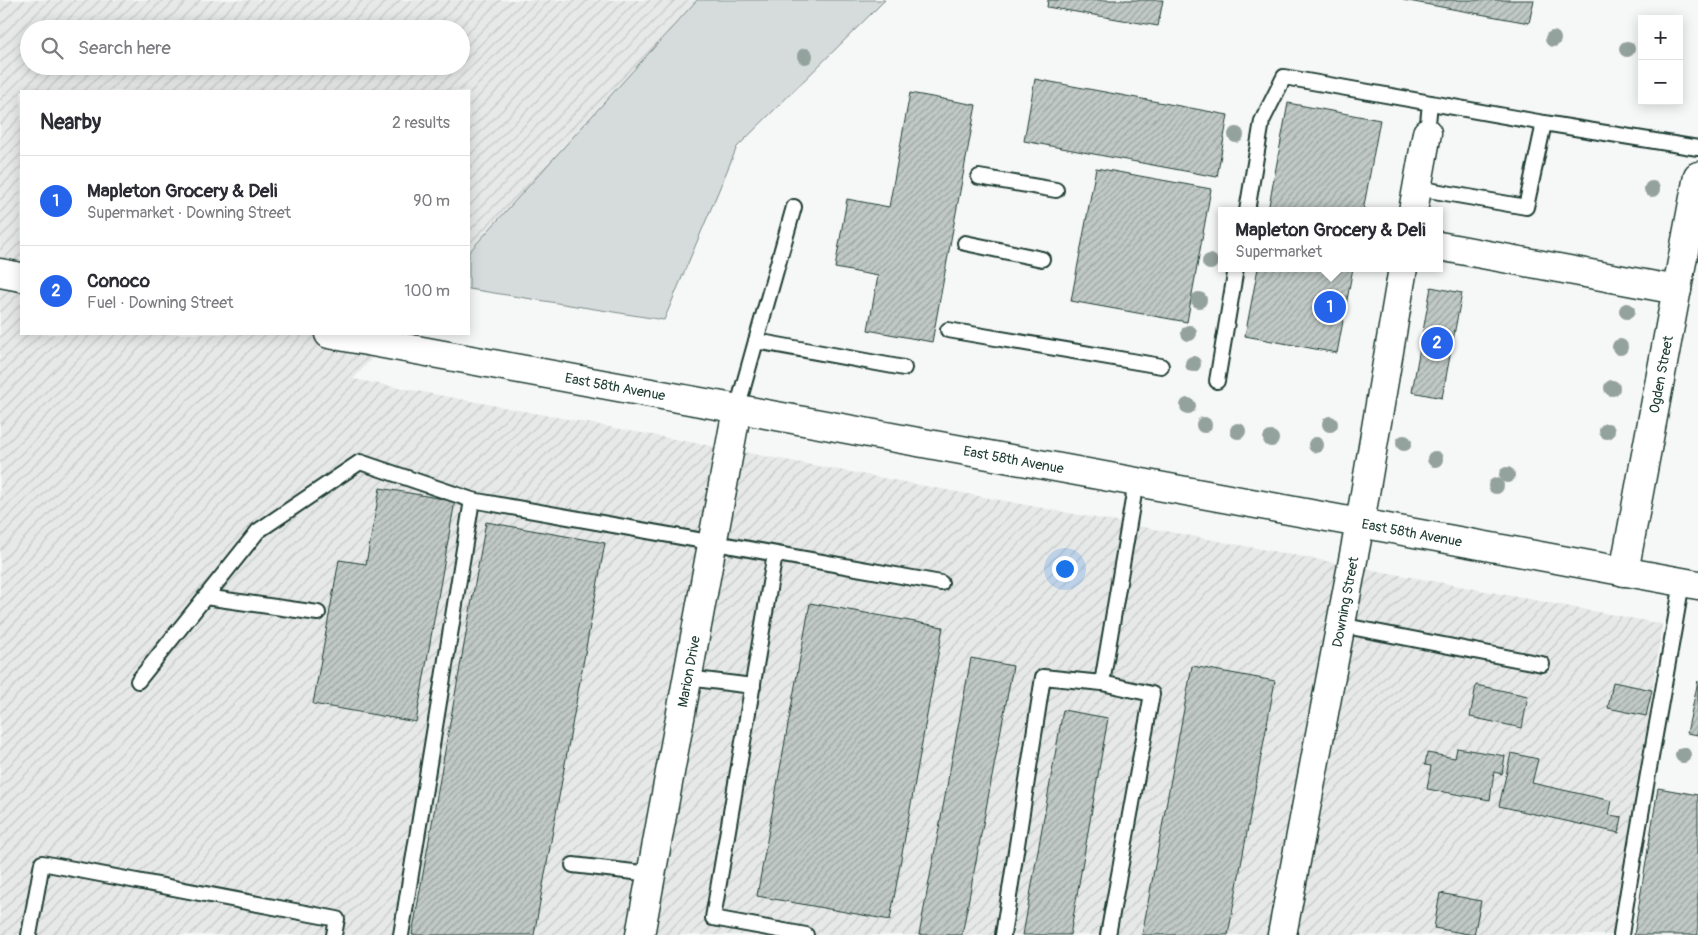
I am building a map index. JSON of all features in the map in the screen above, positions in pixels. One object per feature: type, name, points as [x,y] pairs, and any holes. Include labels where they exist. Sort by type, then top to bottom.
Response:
[{"type":"street","points":[[1415,199],[1427,134]]},
{"type":"street","name":"Ogden Street","points":[[1624,572],[1698,176]]},
{"type":"street","points":[[1443,247],[1677,290]]},
{"type":"street","name":"Downing Street","points":[[1282,935],[1360,523],[1403,272]]},
{"type":"street","points":[[0,273],[20,277]]},
{"type":"street","name":"East 58th Avenue","points":[[334,335],[1690,584]]},
{"type":"street","name":"Marion Drive","points":[[640,935],[737,409]]},
{"type":"lane","points":[[1247,207],[1262,121],[1284,77],[1698,148]]},
{"type":"lane","points":[[1427,134],[1430,103]]},
{"type":"lane","points":[[1415,199],[1526,207],[1544,123]]},
{"type":"lane","points":[[979,177],[1056,190]]},
{"type":"lane","points":[[737,409],[794,207]]},
{"type":"lane","points":[[965,243],[1042,259]]},
{"type":"lane","points":[[1217,381],[1235,272]]},
{"type":"lane","points":[[948,330],[1161,366]]},
{"type":"lane","points":[[756,341],[904,368]]},
{"type":"lane","points":[[138,681],[258,532],[360,462],[472,500],[941,583]]},
{"type":"lane","points":[[1102,683],[1136,482]]},
{"type":"lane","points":[[401,935],[472,500]]},
{"type":"lane","points":[[775,554],[713,918],[806,935]]},
{"type":"lane","points":[[1621,935],[1632,864],[1654,750],[1690,584]]},
{"type":"lane","points":[[205,597],[318,613]]},
{"type":"lane","points":[[1340,625],[1542,664]]},
{"type":"lane","points":[[1003,935],[1043,677],[1102,683],[1152,694],[1108,935]]},
{"type":"lane","points":[[687,678],[753,686]]},
{"type":"lane","points":[[29,935],[42,863],[337,919],[334,935]]},
{"type":"lane","points":[[573,865],[651,874]]},
{"type":"shaded area","points":[[0,0],[697,0],[470,251],[470,90],[20,90],[20,335],[393,335],[353,379],[1662,624],[1617,935],[0,935]]},
{"type":"shaded area","points":[[697,0],[885,0],[737,147],[664,320],[470,289],[470,251]]},
{"type":"building","points":[[1048,0],[1163,0],[1158,26],[1047,7]]},
{"type":"building","points":[[1403,0],[1534,0],[1529,23]]},
{"type":"building","points":[[1035,79],[1228,115],[1217,177],[1024,141]]},
{"type":"building","points":[[910,93],[976,105],[932,342],[868,330],[878,276],[835,268],[847,199],[889,207]]},
{"type":"building","points":[[1288,103],[1380,120],[1364,207],[1269,207]]},
{"type":"building","points":[[1096,168],[1211,189],[1187,322],[1071,301]]},
{"type":"building","points":[[1257,272],[1352,272],[1337,353],[1245,336]]},
{"type":"building","points":[[1431,287],[1462,293],[1442,398],[1412,392]]},
{"type":"building","points":[[380,488],[455,501],[416,722],[313,704],[339,560],[366,564]]},
{"type":"building","points":[[486,522],[605,543],[534,935],[412,935]]},
{"type":"building","points":[[810,603],[943,627],[890,920],[757,896]]},
{"type":"building","points":[[971,658],[1013,666],[962,935],[919,935]]},
{"type":"building","points":[[1192,666],[1275,681],[1228,935],[1142,935]]},
{"type":"building","points":[[1698,681],[1698,735],[1687,733]]},
{"type":"building","points":[[1613,682],[1652,690],[1646,716],[1608,708]]},
{"type":"building","points":[[1476,685],[1528,696],[1522,728],[1470,717]]},
{"type":"building","points":[[1063,710],[1108,718],[1070,935],[1023,935]]},
{"type":"building","points":[[1457,748],[1505,756],[1502,774],[1494,772],[1490,800],[1427,789],[1431,766],[1425,765],[1427,753],[1455,758]]},
{"type":"building","points":[[1511,753],[1538,759],[1532,783],[1612,801],[1609,815],[1622,817],[1619,833],[1499,806]]},
{"type":"building","points":[[1658,788],[1698,795],[1698,935],[1634,935]]},
{"type":"building","points":[[1440,893],[1481,901],[1474,935],[1434,928]]},
{"type":"place","name":"Mapleton Grocery & Deli","points":[[1330,307]]},
{"type":"place","name":"Conoco","points":[[1437,343]]}]
